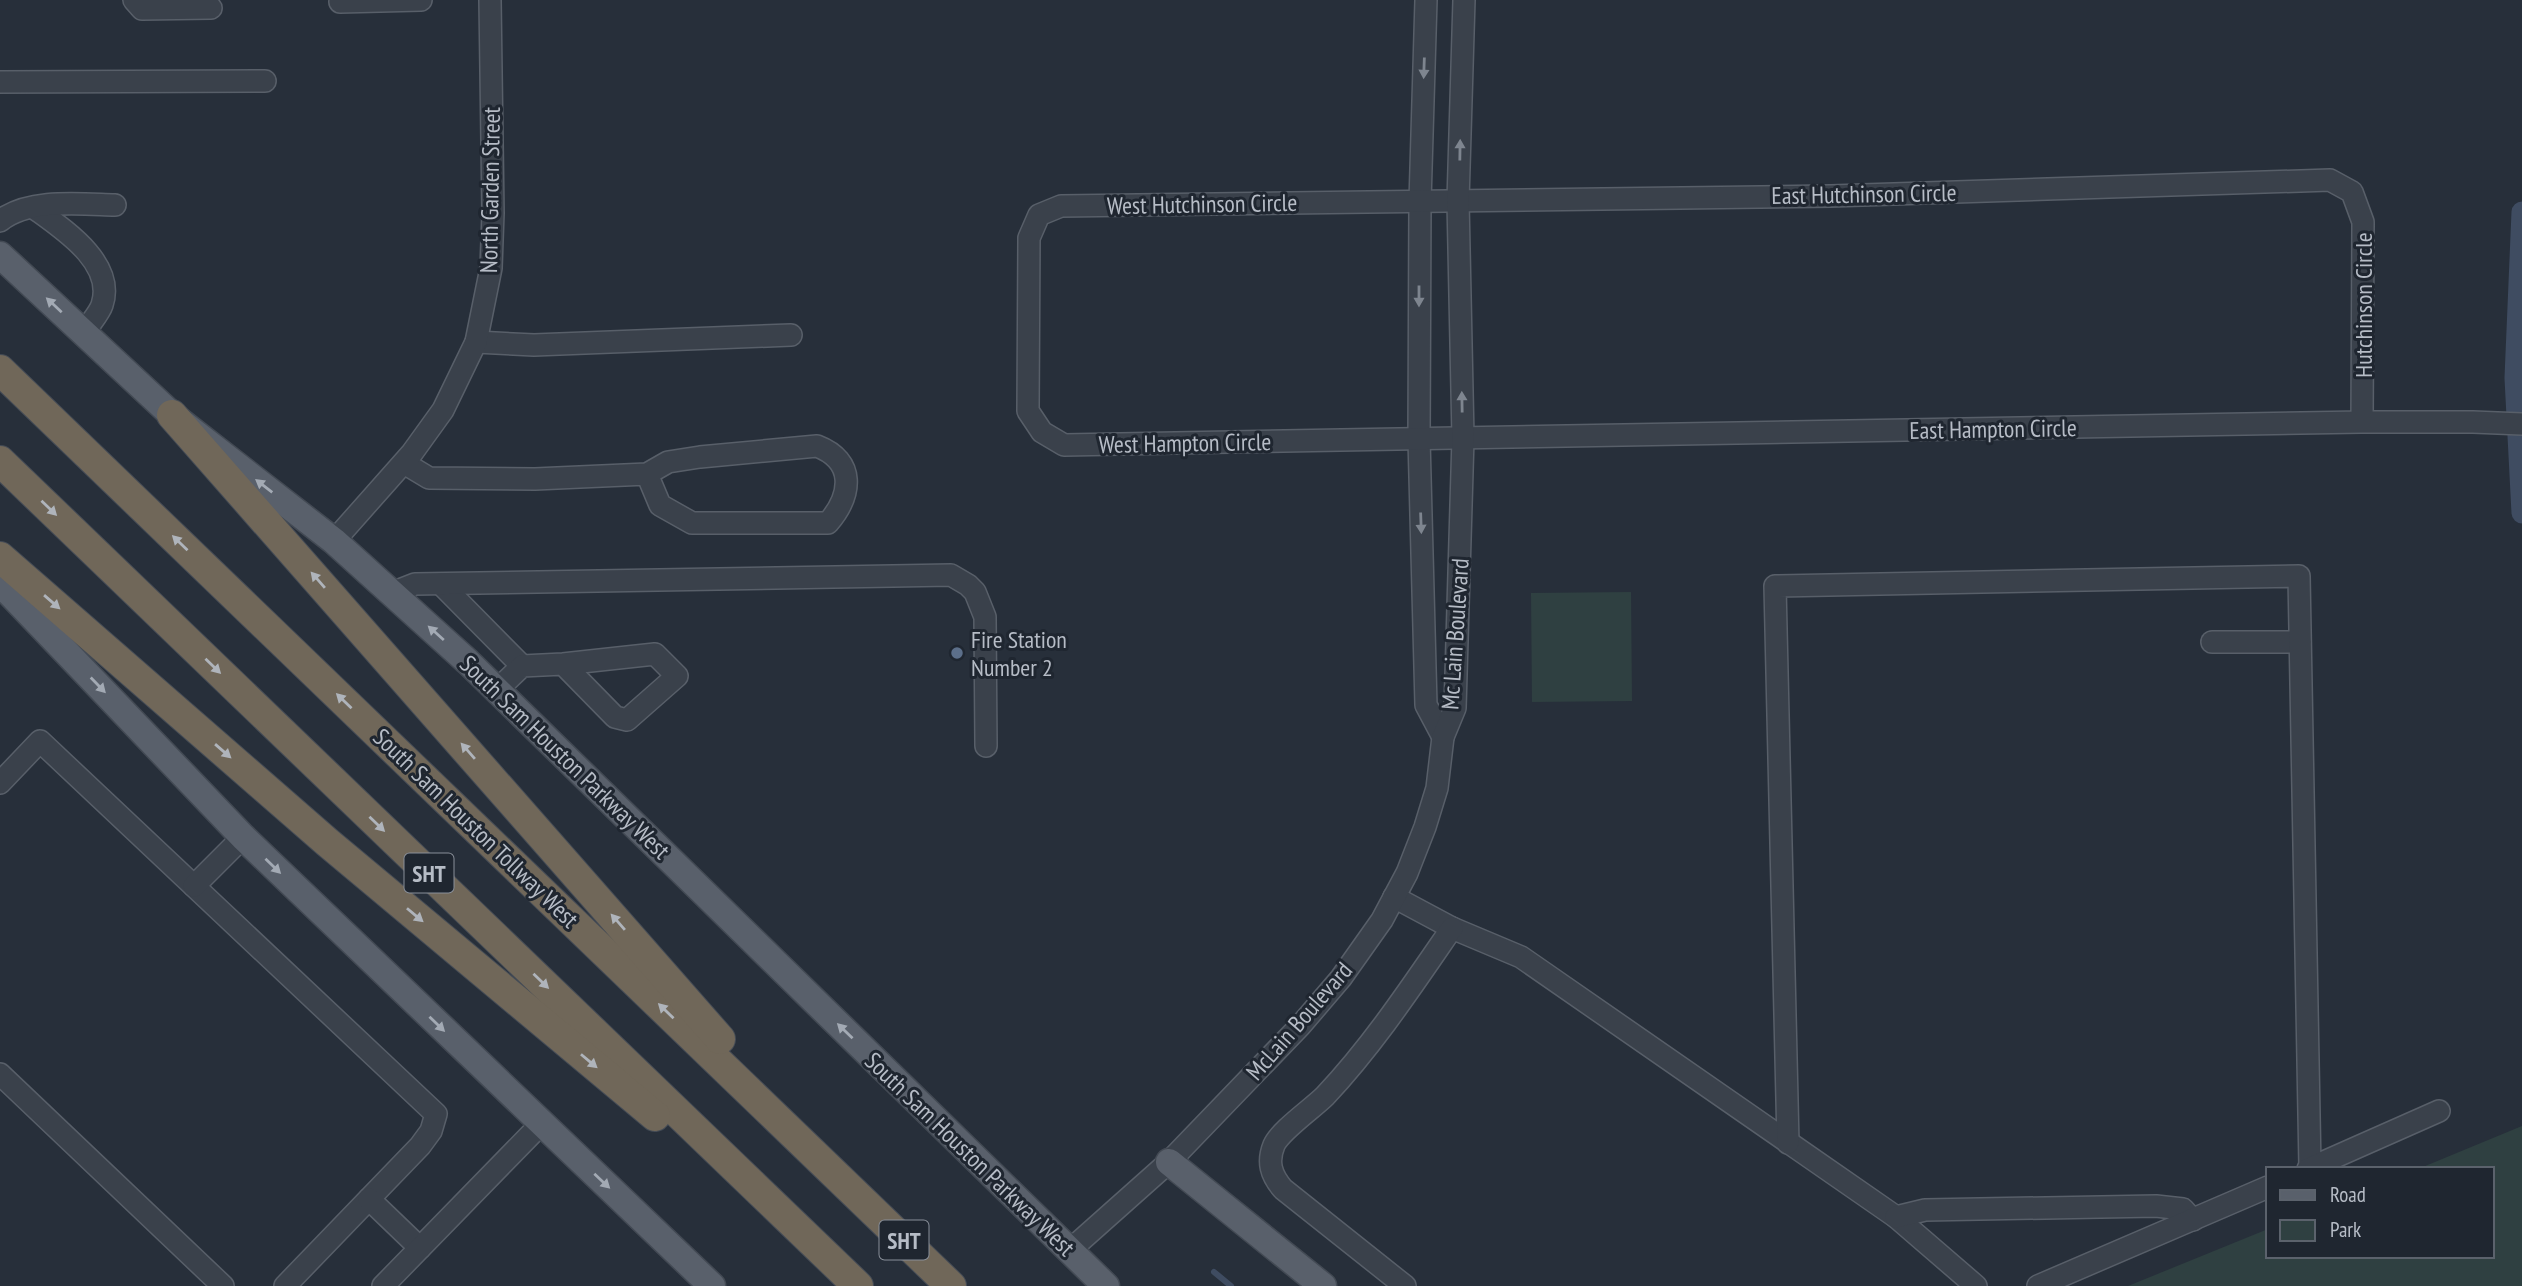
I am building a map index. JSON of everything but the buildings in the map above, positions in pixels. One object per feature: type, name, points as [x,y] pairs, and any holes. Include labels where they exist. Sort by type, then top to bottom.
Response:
[{"type":"highway","name":"South Sam Houston Tollway West","points":[[0,370],[951,1286]]},
{"type":"highway","points":[[172,415],[857,1195]]},
{"type":"highway","name":"SHT","points":[[0,461],[857,1285]]},
{"type":"highway","points":[[0,558],[327,842],[857,1285]]},
{"type":"main road","name":"South Sam Houston Parkway West","points":[[0,255],[172,415],[334,541],[497,690],[1106,1286]]},
{"type":"main road","points":[[0,583],[243,837],[712,1286]]},
{"type":"main road","points":[[1169,1162],[1323,1286]]},
{"type":"street","points":[[134,0],[142,9],[211,8]]},
{"type":"street","points":[[340,2],[421,0]]},
{"type":"street","name":"North Garden Street","points":[[334,541],[404,463],[443,410],[476,342],[491,268],[493,213],[490,0]]},
{"type":"street","name":"Mc Lain Boulevard","points":[[1426,0],[1420,202],[1419,439],[1426,705],[1443,737]]},
{"type":"street","name":"Mc Lain Boulevard","points":[[1443,737],[1455,708],[1463,438],[1458,201],[1464,0]]},
{"type":"street","points":[[0,82],[265,81]]},
{"type":"street","name":"Hutchinson Circle","points":[[2269,182],[2330,180],[2352,192],[2363,222],[2362,422]]},
{"type":"street","name":"East Hutchinson Circle","points":[[1458,201],[1831,196],[2269,182]]},
{"type":"street","name":"West Hutchinson Circle","points":[[1030,304],[1029,238],[1039,215],[1061,206],[1458,201]]},
{"type":"street","points":[[0,221],[9,214],[54,203],[115,205]]},
{"type":"street","points":[[34,208],[57,225],[92,258],[104,277],[102,305],[84,333]]},
{"type":"street","name":"West Hampton Circle","points":[[1030,304],[1028,411],[1042,432],[1064,445],[1463,438]]},
{"type":"street","points":[[476,342],[534,345],[791,335]]},
{"type":"street","name":"East Hampton Circle","points":[[1463,438],[2362,422],[2522,425]]},
{"type":"street","points":[[404,463],[429,478],[646,474],[668,462],[817,446],[831,451],[844,465],[846,487],[842,507],[828,523],[692,523],[660,505],[646,474]]},
{"type":"street","points":[[392,593],[415,584],[951,575],[975,592],[985,617],[986,746]]},
{"type":"street","points":[[1788,1143],[1775,586],[2299,576],[2309,1167]]},
{"type":"street","points":[[442,584],[522,666]]},
{"type":"street","points":[[1424,607],[1458,606]]},
{"type":"street","points":[[2212,642],[2300,642]]},
{"type":"street","points":[[497,690],[522,666],[655,654],[677,676],[627,720],[615,717],[563,664]]},
{"type":"street","name":"McLain Boulevard","points":[[1069,1251],[1169,1162],[1300,1026],[1341,978],[1382,920],[1407,873],[1437,789],[1443,737]]},
{"type":"street","points":[[0,783],[40,741],[436,1114],[431,1131],[420,1146],[285,1286]]},
{"type":"street","points":[[194,886],[243,837]]},
{"type":"street","points":[[1394,897],[1452,928],[1521,957],[1896,1217],[1976,1286]]},
{"type":"street","points":[[1405,1286],[1283,1189],[1272,1177],[1270,1160],[1275,1142],[1324,1096],[1387,1023],[1452,928]]},
{"type":"street","points":[[0,1074],[223,1286]]},
{"type":"street","points":[[2311,1167],[2439,1111]]},
{"type":"street","points":[[383,1286],[541,1124]]},
{"type":"street","points":[[2038,1286],[2266,1188]]},
{"type":"street","points":[[369,1199],[420,1248]]},
{"type":"street","points":[[1896,1217],[1925,1209],[2156,1206],[2183,1209],[2193,1220]]},
{"type":"green space","points":[[1631,592],[1632,701],[1532,702],[1531,593]]},
{"type":"green space","points":[[2522,1126],[2522,1286],[2128,1286],[2266,1230],[2266,1258],[2494,1258],[2494,1167],[2423,1167]]},
{"type":"waterway","points":[[2522,212],[2515,378],[2522,513]]},
{"type":"waterway","points":[[1214,1272],[1231,1286]]},
{"type":"place","name":"Fire Station Number 2","points":[[957,653]]}]
